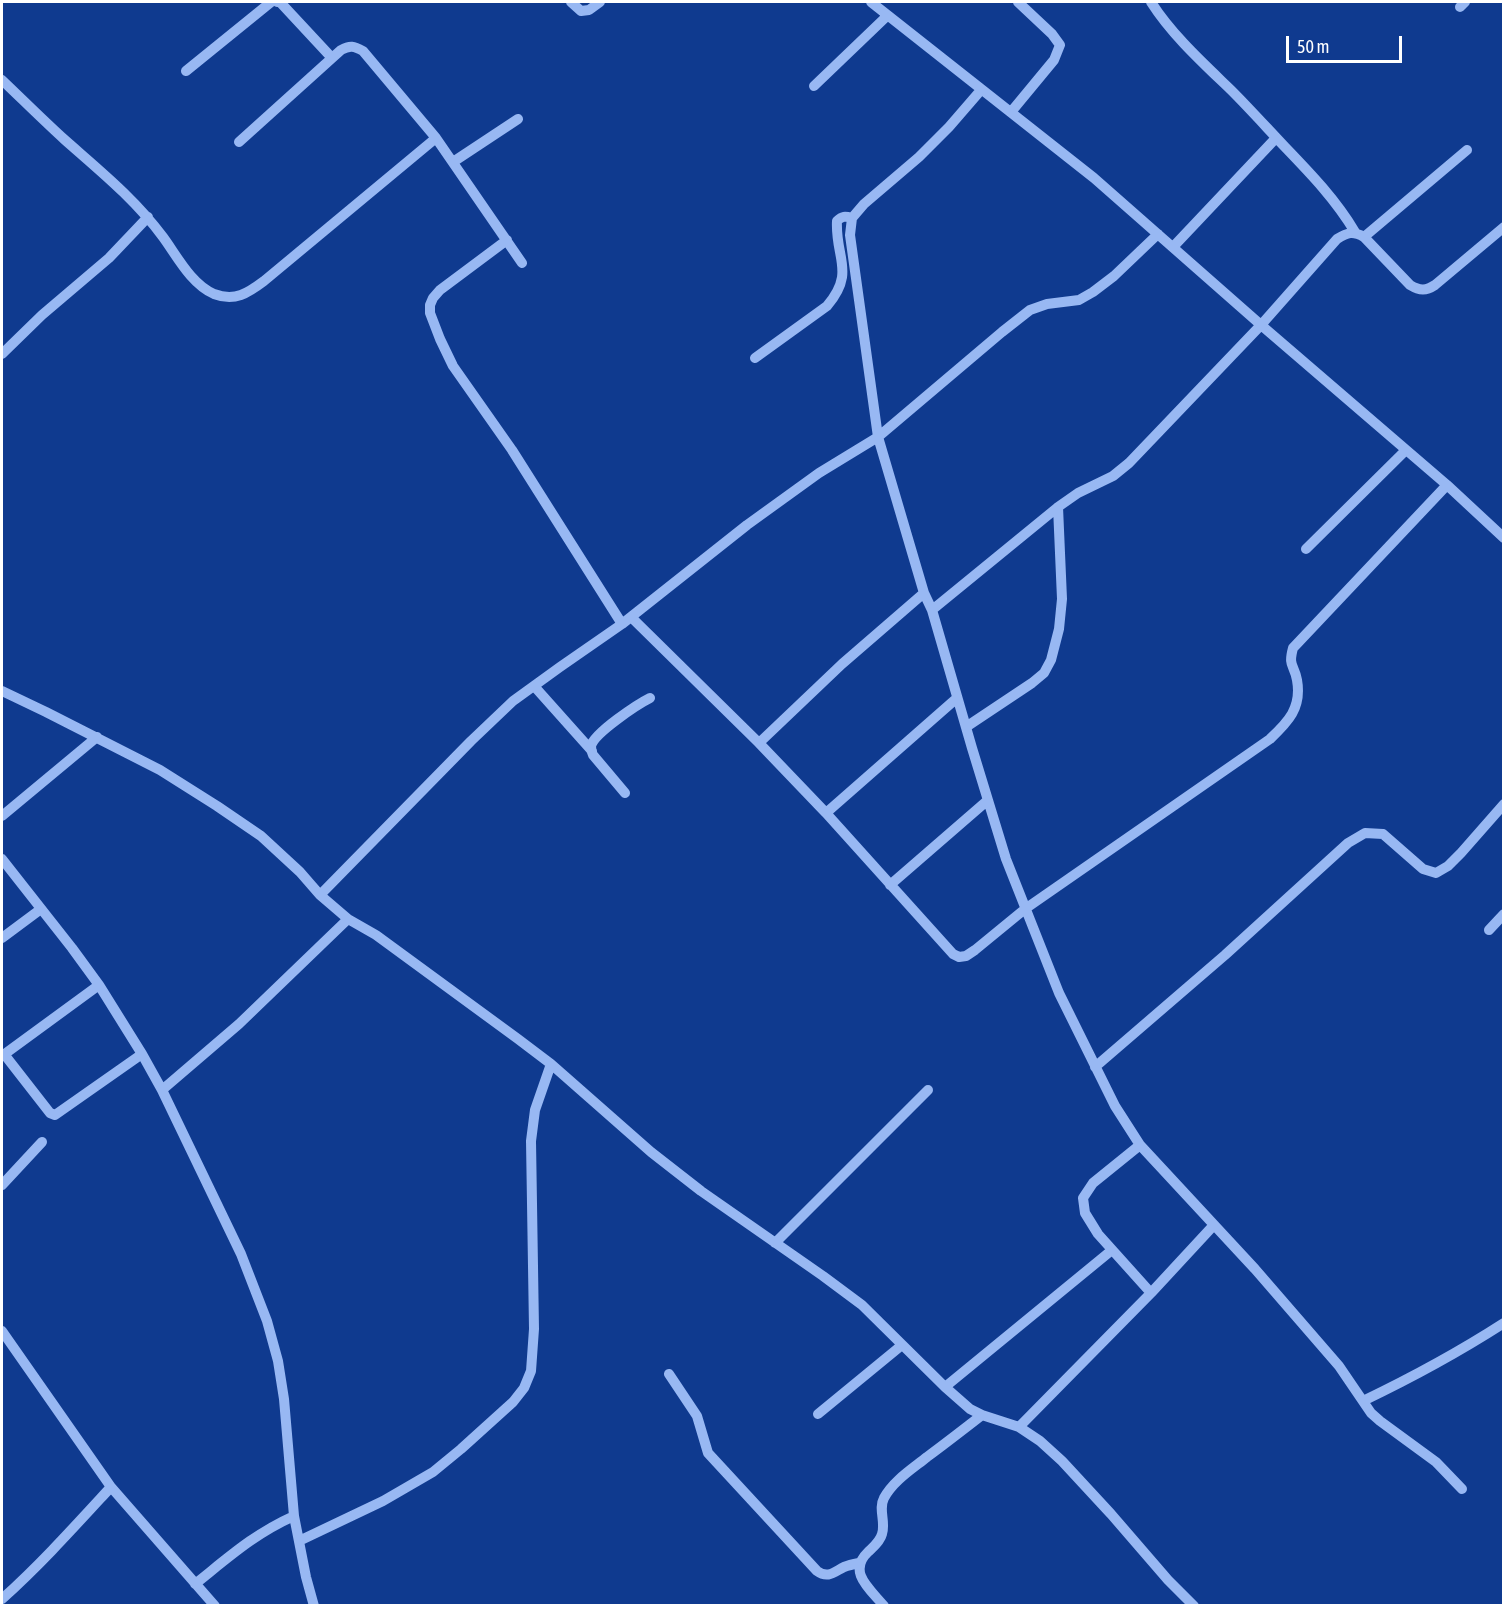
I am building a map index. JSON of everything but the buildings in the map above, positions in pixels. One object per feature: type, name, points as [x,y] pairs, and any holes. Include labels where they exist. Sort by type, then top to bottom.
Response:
[{"type":"street","points":[[186,71],[272,2]]},
{"type":"street","points":[[277,2],[280,2],[332,58]]},
{"type":"street","points":[[571,2],[585,12],[600,2]]},
{"type":"street","points":[[871,2],[1094,178],[1447,485],[1503,538]]},
{"type":"street","points":[[1011,112],[1054,60],[1060,45],[1052,34],[1018,2]]},
{"type":"street","points":[[1151,2],[1167,25],[1254,113],[1322,186],[1360,234],[1410,285],[1419,290],[1427,290],[1503,227]]},
{"type":"street","points":[[813,86],[887,16]]},
{"type":"street","points":[[238,142],[341,50],[349,46],[356,46],[363,51],[436,138],[522,263]]},
{"type":"street","points":[[2,80],[148,217],[193,279],[216,295],[232,298],[249,293],[436,138]]},
{"type":"street","points":[[981,90],[919,157],[864,204],[852,218],[849,235],[878,437],[1006,859],[1059,993],[1115,1106],[1140,1145],[1255,1269],[1339,1366],[1371,1413],[1436,1462],[1462,1489]]},
{"type":"street","points":[[453,162],[518,119]]},
{"type":"street","points":[[1173,247],[1276,138]]},
{"type":"street","points":[[932,610],[1058,507],[1078,493],[1113,476],[1129,464],[1261,325],[1337,239],[1347,233],[1360,234],[1467,150]]},
{"type":"street","points":[[2,354],[42,315],[109,258],[148,217]]},
{"type":"street","points":[[755,358],[827,306],[836,296],[841,284],[843,269],[837,221],[840,217],[852,218]]},
{"type":"street","points":[[320,895],[513,701],[626,621],[747,525],[819,473],[878,437],[1030,310],[1047,304],[1079,300],[1093,292],[1114,276],[1158,234]]},
{"type":"street","points":[[507,240],[440,290],[430,304],[430,313],[453,366],[626,621],[759,743],[826,813],[953,954],[959,957],[966,956],[975,950],[1025,909],[1262,746],[1290,720],[1298,697],[1297,679],[1290,660],[1293,648],[1447,485]]},
{"type":"street","points":[[1306,549],[1406,450]]},
{"type":"street","points":[[966,727],[1032,683],[1044,673],[1051,660],[1059,629],[1062,599],[1058,507]]},
{"type":"street","points":[[759,743],[842,664],[924,593]]},
{"type":"street","points":[[534,686],[592,751]]},
{"type":"street","points":[[2,691],[160,770],[261,836],[300,872],[320,895],[348,919],[407,957],[551,1064],[660,1159],[701,1191],[862,1305],[970,1409],[1019,1427],[1040,1441],[1062,1461],[1168,1580],[1194,1605]]},
{"type":"street","points":[[625,793],[592,755],[591,747],[594,740],[635,706],[650,698]]},
{"type":"street","points":[[826,813],[957,698]]},
{"type":"street","points":[[2,816],[97,737]]},
{"type":"street","points":[[890,885],[988,800]]},
{"type":"street","points":[[1095,1067],[1225,955],[1348,843],[1365,833],[1383,834],[1423,869],[1436,873],[1448,866],[1461,853],[1503,804]]},
{"type":"street","points":[[2,859],[99,985],[142,1054],[162,1090],[241,1254],[267,1321],[279,1361],[294,1516],[314,1605]]},
{"type":"street","points":[[2,938],[41,909]]},
{"type":"street","points":[[1489,930],[1503,914]]},
{"type":"street","points":[[162,1090],[239,1024],[348,919]]},
{"type":"street","points":[[99,985],[3,1055],[50,1113],[55,1115],[142,1054]]},
{"type":"street","points":[[299,1541],[383,1501],[433,1472],[513,1402],[524,1388],[531,1371],[534,1329],[531,1141],[535,1110],[551,1064]]},
{"type":"street","points":[[775,1243],[928,1090]]},
{"type":"street","points":[[2,1185],[42,1142]]},
{"type":"street","points":[[1140,1145],[1093,1183],[1083,1198],[1085,1213],[1098,1234],[1150,1293]]},
{"type":"street","points":[[1019,1427],[1213,1226]]},
{"type":"street","points":[[945,1387],[1112,1250]]},
{"type":"street","points":[[1363,1401],[1426,1369],[1503,1323]]},
{"type":"street","points":[[2,1331],[111,1486],[215,1605]]},
{"type":"street","points":[[818,1414],[902,1345]]},
{"type":"street","points":[[669,1374],[697,1416],[708,1453],[817,1571],[828,1576],[849,1565],[859,1563]]},
{"type":"street","points":[[884,1605],[864,1582],[859,1572],[859,1563],[863,1556],[878,1543],[882,1535],[882,1500],[891,1487],[982,1415]]},
{"type":"street","points":[[2,1599],[54,1549],[111,1486]]},
{"type":"street","points":[[195,1584],[246,1543],[270,1527],[294,1516]]}]
